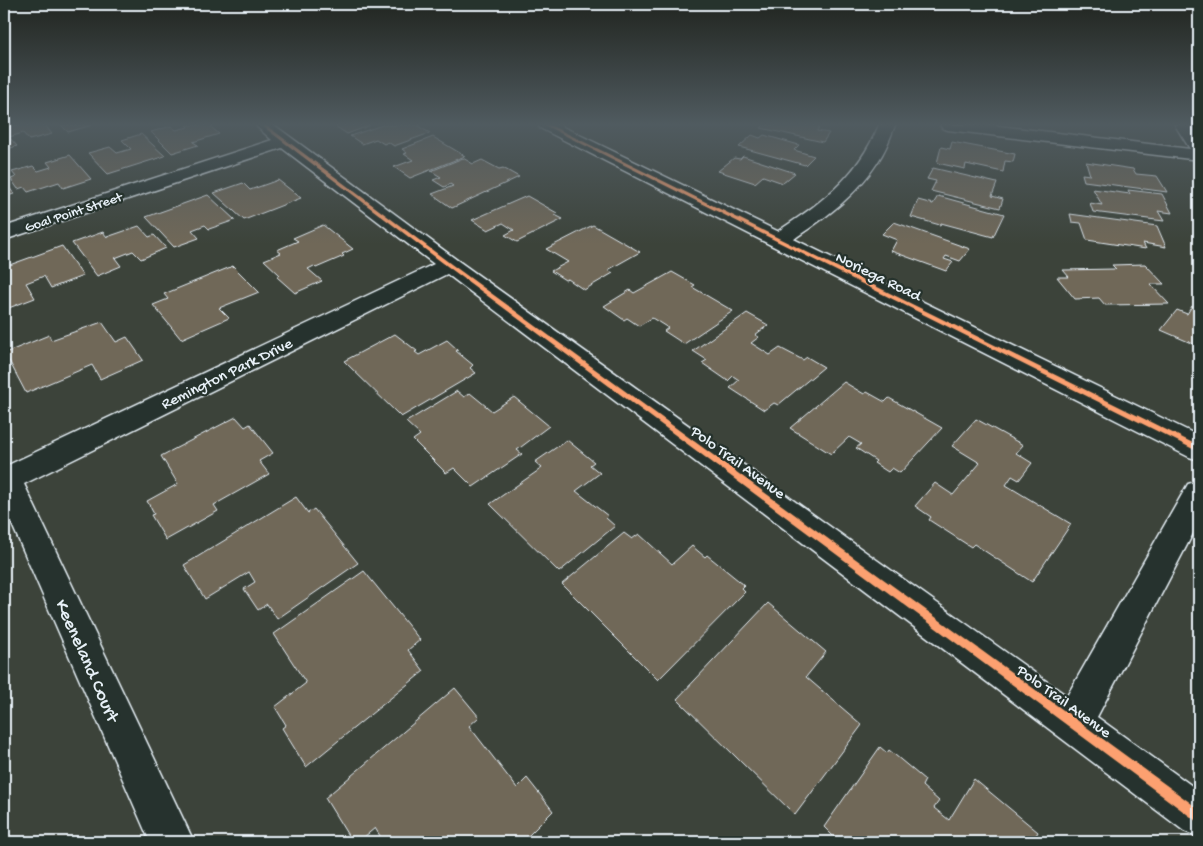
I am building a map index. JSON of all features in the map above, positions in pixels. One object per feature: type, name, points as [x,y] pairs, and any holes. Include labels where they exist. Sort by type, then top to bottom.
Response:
[{"type":"street","name":"Goal Point Street","points":[[4,234],[190,164]]},
{"type":"street","name":"Polo Trail Avenue","points":[[316,164],[449,265],[1199,816]]},
{"type":"street","name":"Noriega Road","points":[[626,164],[1199,449]]},
{"type":"street","points":[[778,240],[836,200],[859,178],[869,164]]},
{"type":"street","name":"Remington Park Drive","points":[[5,479],[449,265]]},
{"type":"street","name":"Keeneland Court","points":[[5,479],[172,842]]},
{"type":"street","points":[[1073,723],[1199,493]]},
{"type":"building","points":[[49,164],[78,164],[91,179],[63,188],[59,182],[28,192],[24,187],[18,189],[11,179],[16,177],[12,172],[33,166],[38,171],[51,167]]},
{"type":"building","points":[[99,164],[138,164],[108,174]]},
{"type":"building","points":[[401,164],[444,164],[410,178],[394,167]]},
{"type":"building","points":[[447,164],[490,164],[499,169],[503,168],[519,177],[452,208],[432,194],[453,186],[450,184],[444,187],[433,180],[441,177],[431,171]]},
{"type":"building","points":[[726,164],[769,164],[795,173],[783,183],[763,176],[755,183],[718,171]]},
{"type":"building","points":[[944,164],[966,164],[965,169]]},
{"type":"building","points":[[968,164],[1004,164],[1003,172]]},
{"type":"building","points":[[1087,164],[1103,164],[1133,169],[1136,174],[1157,176],[1167,192],[1084,181],[1082,174],[1090,175]]},
{"type":"building","points":[[933,168],[997,183],[992,196],[1003,199],[1000,208],[931,191],[936,181],[927,179]]},
{"type":"building","points":[[4,180],[14,194],[4,197]]},
{"type":"building","points":[[278,180],[301,198],[244,220],[214,193],[243,183],[250,190]]},
{"type":"building","points":[[1093,189],[1130,194],[1128,190],[1162,194],[1172,213],[1158,211],[1164,221],[1093,212],[1090,203],[1102,205]]},
{"type":"building","points":[[208,195],[235,220],[209,229],[205,225],[192,230],[199,238],[174,247],[146,217]]},
{"type":"building","points":[[527,196],[557,213],[555,215],[563,219],[517,242],[505,235],[514,230],[503,223],[488,230],[472,220]]},
{"type":"building","points":[[938,196],[1004,214],[993,237],[911,217],[918,200],[933,204]]},
{"type":"building","points":[[1070,214],[1157,226],[1166,247],[1143,243],[1146,249],[1087,240],[1081,223],[1072,222]]},
{"type":"building","points":[[894,222],[970,249],[960,261],[946,256],[944,259],[953,262],[946,271],[891,251],[897,240],[882,234]]},
{"type":"building","points":[[323,225],[353,249],[342,254],[344,256],[316,268],[314,266],[308,269],[322,281],[295,293],[277,277],[280,275],[264,260],[281,253],[277,250],[298,241],[293,238]]},
{"type":"building","points":[[593,225],[640,252],[608,270],[613,273],[584,290],[568,279],[565,280],[551,271],[568,262],[546,249]]},
{"type":"building","points":[[139,226],[149,237],[154,235],[166,248],[141,259],[133,251],[115,258],[121,266],[97,276],[72,243],[103,232],[107,237]]},
{"type":"building","points":[[62,246],[83,276],[51,288],[44,276],[26,283],[35,298],[6,309],[4,305],[4,267]]},
{"type":"building","points":[[1145,264],[1164,284],[1150,284],[1169,304],[1105,305],[1099,298],[1075,299],[1057,277],[1069,277],[1063,270],[1116,269],[1112,265]]},
{"type":"building","points":[[233,266],[259,292],[219,308],[229,318],[181,339],[153,305],[168,299],[164,294]]},
{"type":"building","points":[[672,272],[695,285],[692,287],[733,311],[684,344],[664,331],[668,328],[652,318],[639,326],[627,318],[624,320],[604,306],[630,290],[634,293]]},
{"type":"building","points":[[1192,306],[1199,309],[1199,356],[1194,354],[1198,346],[1161,330],[1177,310],[1187,314]]},
{"type":"building","points":[[747,313],[768,325],[755,335],[759,337],[751,343],[770,355],[780,348],[803,360],[807,357],[824,367],[778,405],[774,403],[764,410],[730,388],[739,380],[733,376],[728,381],[702,363],[707,360],[693,351]]},
{"type":"building","points":[[102,322],[116,342],[127,337],[143,360],[100,379],[92,365],[26,393],[5,353],[49,335],[51,340]]},
{"type":"building","points":[[395,334],[417,351],[415,352],[419,355],[447,340],[458,350],[456,351],[473,365],[470,368],[476,373],[401,417],[344,361]]},
{"type":"building","points":[[844,382],[864,394],[867,392],[885,402],[889,398],[942,428],[900,473],[892,468],[888,472],[874,463],[876,461],[856,448],[861,444],[849,437],[831,454],[790,428]]},
{"type":"building","points":[[457,391],[464,397],[470,393],[492,411],[514,397],[549,426],[517,450],[522,454],[473,487],[454,468],[446,473],[413,440],[420,435],[406,422]]},
{"type":"building","points":[[236,417],[245,427],[250,424],[273,453],[259,461],[269,474],[214,505],[218,511],[166,540],[151,515],[154,514],[147,501],[178,484],[161,456]]},
{"type":"building","points":[[976,419],[1023,445],[1016,453],[1032,463],[1019,480],[1012,476],[1006,485],[1071,524],[1032,582],[974,544],[971,547],[929,520],[931,517],[915,506],[935,483],[953,495],[980,463],[952,446]]},
{"type":"building","points":[[567,440],[594,462],[590,465],[600,473],[576,491],[608,516],[606,518],[615,526],[559,572],[490,504],[542,468],[535,462]]},
{"type":"building","points":[[296,497],[308,513],[314,509],[358,563],[277,619],[267,604],[258,610],[244,589],[255,582],[249,572],[205,599],[184,565]]},
{"type":"building","points":[[624,533],[632,539],[639,534],[672,564],[692,546],[705,557],[707,555],[744,585],[741,588],[745,592],[658,680],[562,584]]},
{"type":"building","points":[[364,571],[420,640],[408,650],[424,671],[306,767],[282,728],[286,725],[275,707],[306,683],[274,634]]},
{"type":"building","points":[[768,603],[826,652],[806,677],[862,725],[795,815],[677,699]]},
{"type":"building","points":[[455,688],[479,717],[469,726],[517,788],[527,778],[553,811],[524,840],[526,842],[384,842],[375,828],[358,842],[352,842],[325,798]]},
{"type":"building","points":[[880,747],[887,753],[889,750],[925,780],[922,786],[939,801],[934,808],[949,820],[974,779],[1038,832],[1032,842],[839,842],[824,827]]},
{"type":"cycle path","points":[[315,164],[449,265],[1199,816]]},
{"type":"cycle path","points":[[626,164],[1199,449]]}]
